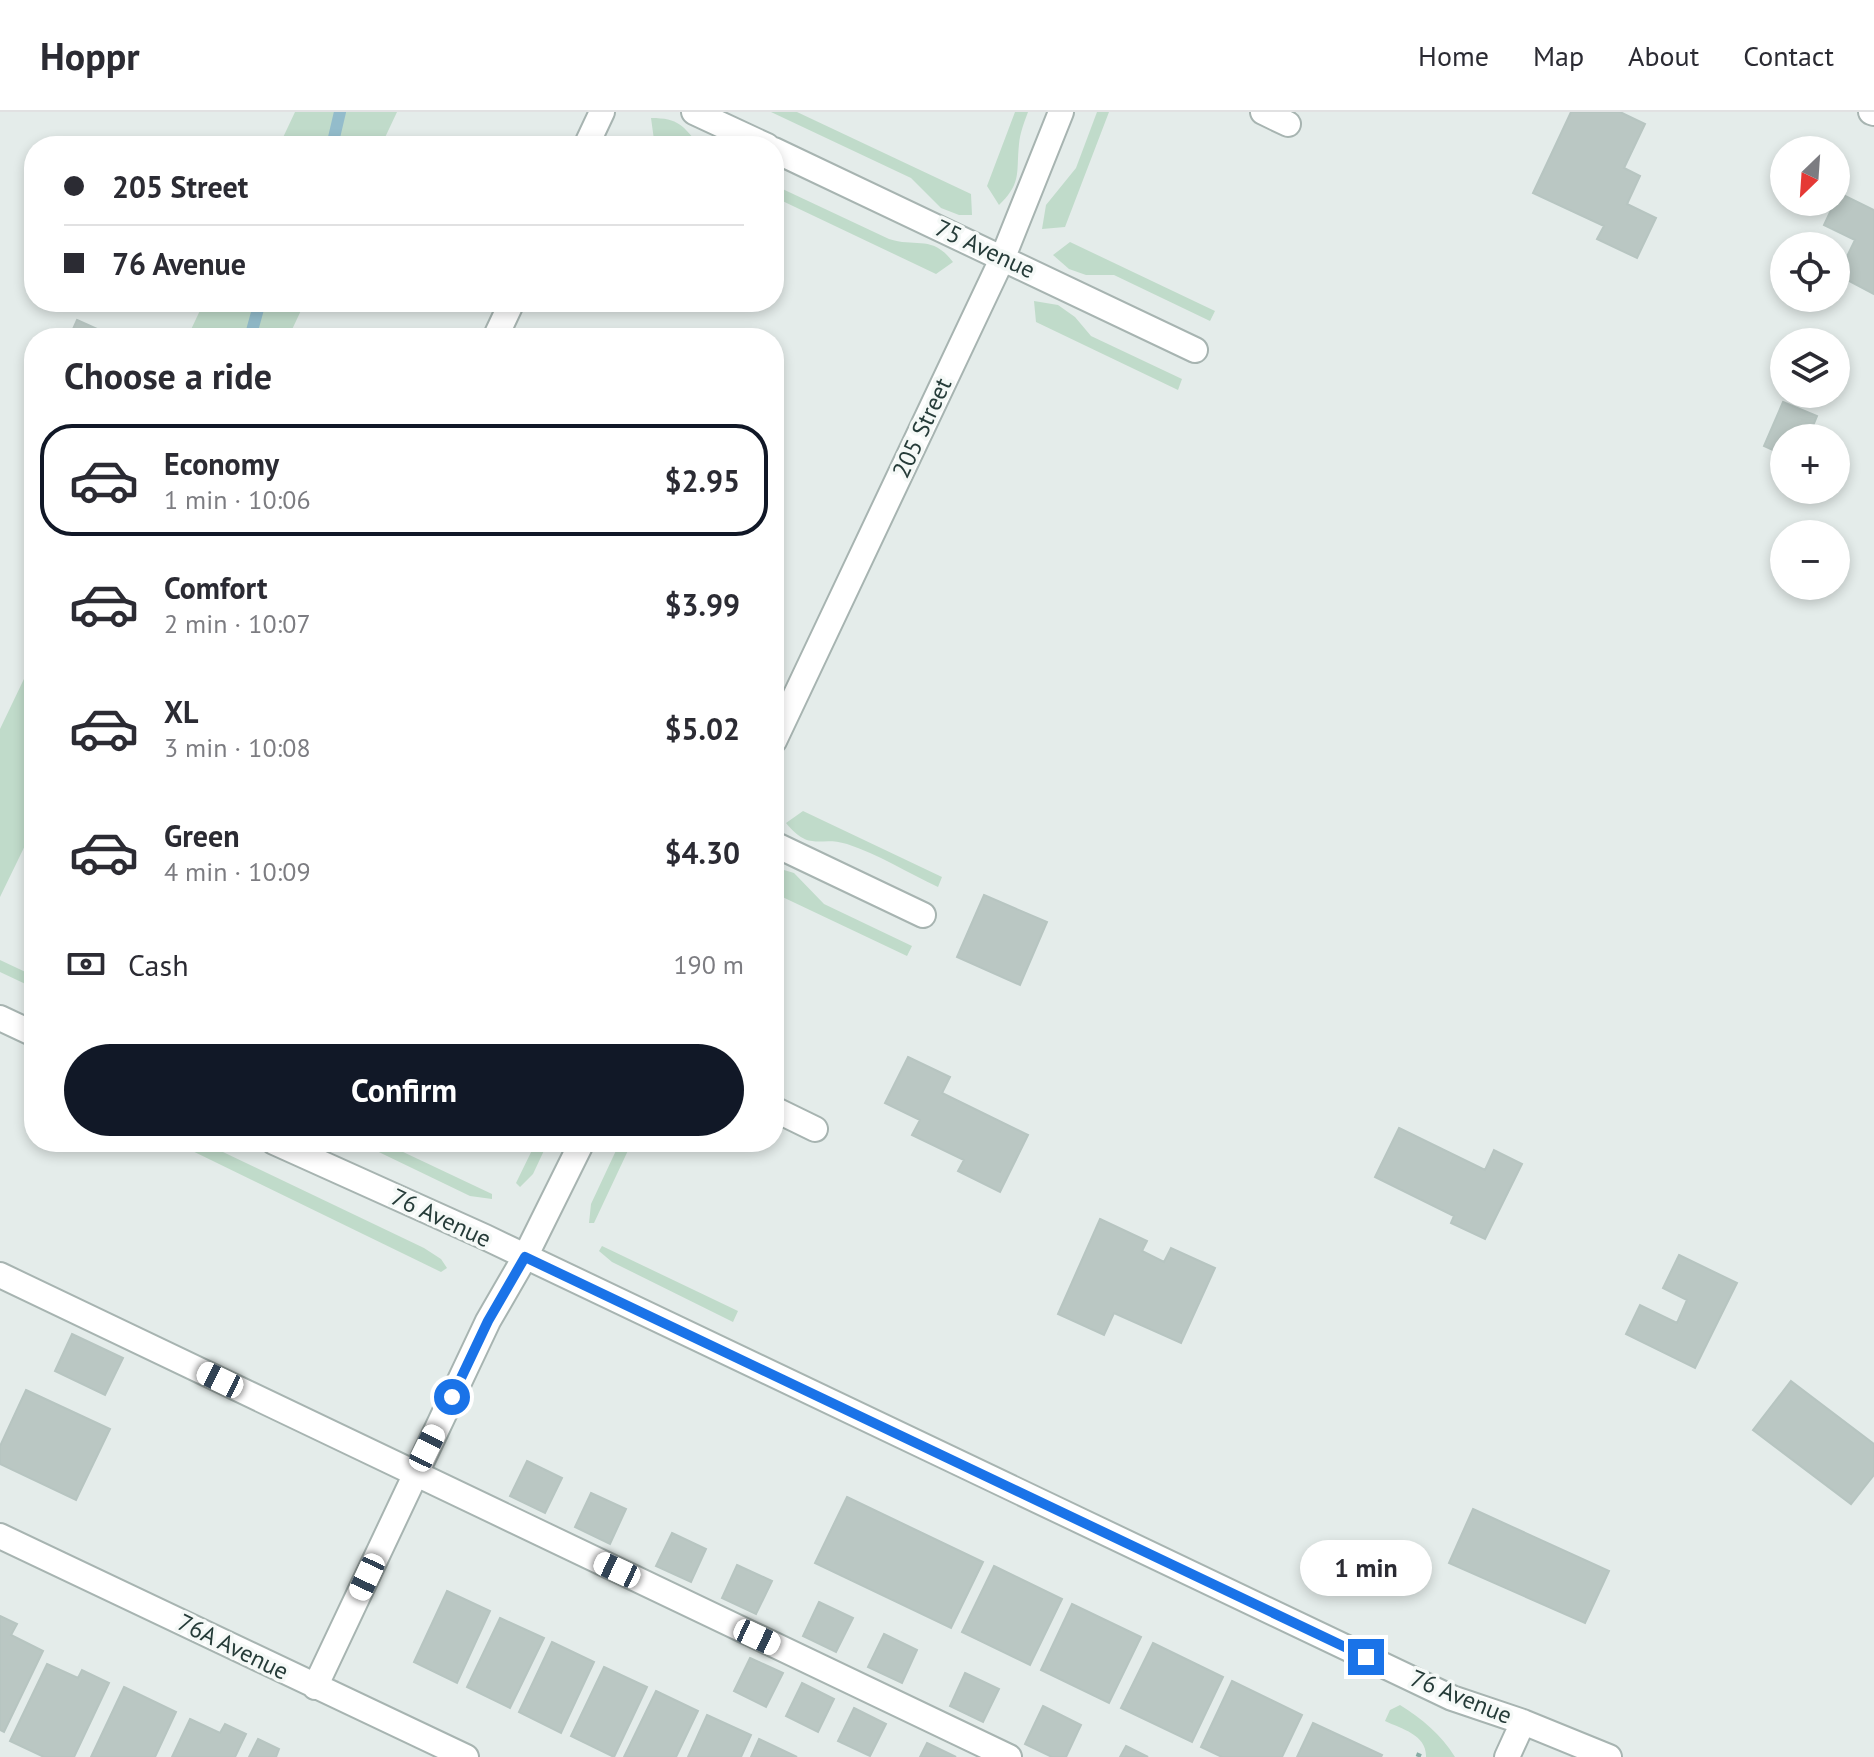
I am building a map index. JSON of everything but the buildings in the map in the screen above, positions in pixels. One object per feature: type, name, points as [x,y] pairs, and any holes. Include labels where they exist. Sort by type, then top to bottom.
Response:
[{"type":"street","points":[[591,136],[602,112]]},
{"type":"street","points":[[694,112],[746,136]]},
{"type":"street","name":"205 Street","points":[[784,720],[1003,257],[1061,112]]},
{"type":"street","points":[[1263,112],[1288,124]]},
{"type":"street","name":"75 Avenue","points":[[784,155],[1195,350]]},
{"type":"street","points":[[784,849],[923,915]]},
{"type":"street","points":[[0,1018],[24,1029]]},
{"type":"street","points":[[784,1114],[815,1129]]},
{"type":"street","name":"76 Avenue","points":[[296,1152],[525,1257],[1452,1698],[1523,1722],[1609,1757]]},
{"type":"street","points":[[315,1687],[488,1321],[525,1257],[577,1152]]},
{"type":"street","points":[[0,1275],[1009,1757]]},
{"type":"street","name":"76A Avenue","points":[[0,1536],[466,1757]]},
{"type":"street","points":[[1507,1757],[1523,1722]]},
{"type":"green space","points":[[295,112],[397,112],[386,136],[284,136]]},
{"type":"green space","points":[[771,112],[797,112],[971,194],[972,215],[959,215],[941,208],[911,178]]},
{"type":"green space","points":[[1015,112],[1028,112],[1022,128],[1015,184],[999,205],[987,186]]},
{"type":"green space","points":[[1097,112],[1109,112],[1065,227],[1042,229],[1046,205],[1076,168]]},
{"type":"green space","points":[[651,118],[680,124],[692,136],[653,136]]},
{"type":"green space","points":[[784,190],[889,239],[938,248],[953,262],[936,274],[784,202]]},
{"type":"green space","points":[[1070,242],[1215,311],[1210,321],[1114,275],[1086,275],[1069,269],[1053,255]]},
{"type":"green space","points":[[1034,301],[1058,305],[1075,317],[1091,336],[1182,379],[1178,390],[1036,322]]},
{"type":"green space","points":[[199,312],[300,312],[293,328],[192,328]]},
{"type":"green space","points":[[24,679],[24,848],[0,897],[0,729]]},
{"type":"green space","points":[[803,811],[942,877],[938,887],[859,848],[802,838],[786,823]]},
{"type":"green space","points":[[784,870],[794,873],[824,904],[912,946],[907,956],[784,898]]},
{"type":"green space","points":[[0,960],[24,971],[24,983],[0,972]]},
{"type":"green space","points":[[195,1152],[223,1152],[424,1248],[441,1259],[447,1268],[441,1272]]},
{"type":"green space","points":[[379,1152],[403,1152],[492,1194],[492,1199],[470,1196]]},
{"type":"green space","points":[[531,1152],[543,1152],[533,1174],[520,1187],[516,1183]]},
{"type":"green space","points":[[615,1152],[627,1152],[594,1223],[589,1223],[591,1204]]},
{"type":"green space","points":[[602,1246],[738,1311],[733,1322],[612,1262],[599,1251]]},
{"type":"green space","points":[[1400,1705],[1444,1741],[1455,1757],[1426,1757],[1418,1738],[1385,1721],[1390,1710]]},
{"type":"waterway","points":[[334,136],[340,112]]},
{"type":"waterway","points":[[253,328],[257,312]]},
{"type":"route","points":[[452,1397],[488,1321],[525,1257],[1366,1657]]}]
